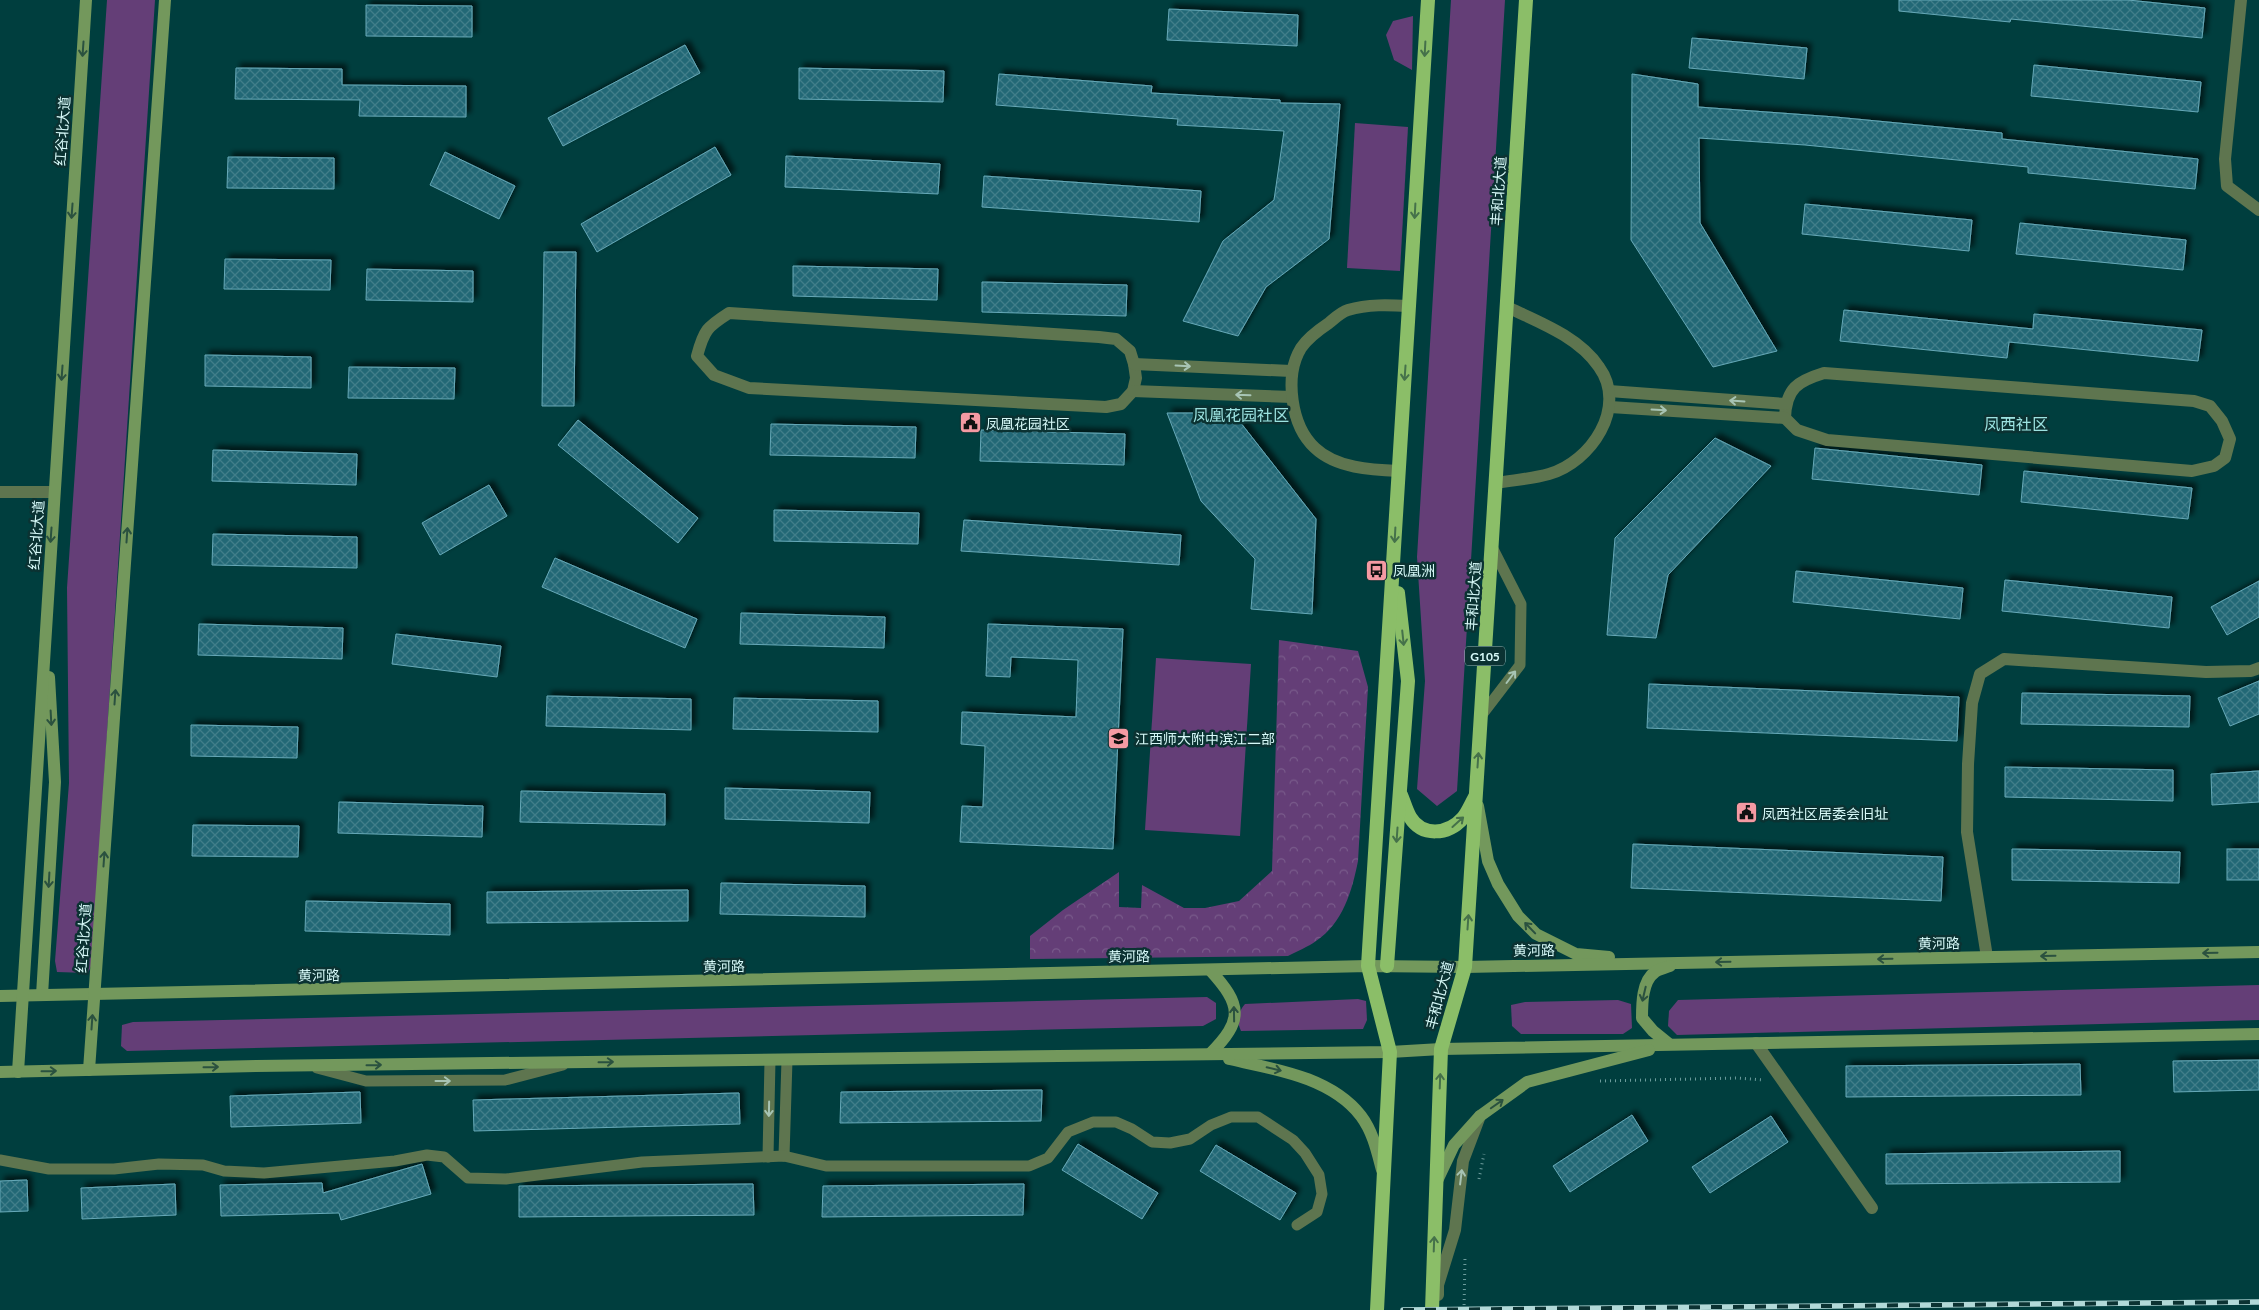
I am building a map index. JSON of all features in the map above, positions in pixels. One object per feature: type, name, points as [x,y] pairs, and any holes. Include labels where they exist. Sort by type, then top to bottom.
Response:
[{"type":"highway","points":[[1377,1310],[1390,1052],[1368,966],[1428,0]]},
{"type":"highway","name":"丰和北大道","points":[[1432,1310],[1441,1049],[1465,967],[1526,0]]},
{"type":"highway","points":[[1387,966],[1408,681],[1394,555]]},
{"type":"highway","points":[[1400,792],[1410,818],[1422,830],[1439,832],[1452,828],[1463,818],[1476,795]]},
{"type":"main road","name":"红谷北大道","points":[[18,1072],[21,996],[86,0]]},
{"type":"main road","name":"红谷北大道","points":[[89,1070],[165,0]]},
{"type":"main road","points":[[42,996],[54,782],[46,617]]},
{"type":"main road","points":[[1476,795],[1488,861],[1498,884],[1513,908],[1536,934],[1576,954],[1676,963]]},
{"type":"main road","name":"黄河路","points":[[0,996],[1368,966],[1465,967],[2259,952]]},
{"type":"main road","points":[[1668,1044],[1642,1018],[1643,999],[1647,983],[1653,973],[1676,963]]},
{"type":"main road","points":[[1210,970],[1228,989],[1233,1004],[1234,1022],[1227,1037],[1210,1054]]},
{"type":"main road","points":[[0,1072],[572,1062],[1390,1052],[1441,1049],[1668,1044],[2259,1034]]},
{"type":"main road","points":[[1436,1183],[1454,1145],[1480,1116],[1527,1082],[1668,1044]]},
{"type":"main road","points":[[1210,1054],[1298,1075],[1342,1097],[1361,1116],[1374,1139],[1384,1175]]},
{"type":"street","points":[[2241,0],[2225,159],[2227,186],[2259,210]]},
{"type":"street","points":[[1399,471],[1375,470],[1349,465],[1314,448],[1297,418],[1292,397],[1291,370],[1301,348],[1320,329],[1346,310],[1382,305],[1409,306]]},
{"type":"street","points":[[1496,483],[1549,474],[1577,461],[1596,441],[1610,407],[1609,391],[1600,368],[1583,349],[1565,337],[1507,307]]},
{"type":"street","points":[[729,313],[1099,337],[1116,340],[1130,352],[1134,364],[1136,378],[1133,390],[1121,404],[1106,407],[749,388],[714,375],[697,356],[702,338],[709,326],[729,313]]},
{"type":"street","points":[[1134,364],[1291,370]]},
{"type":"street","points":[[1610,407],[1785,418],[1797,430],[1827,440],[2192,471],[2214,466],[2224,458],[2230,439],[2222,421],[2210,406],[2194,401],[1824,373],[1806,378],[1794,387],[1786,404],[1785,418]]},
{"type":"street","points":[[1133,390],[1292,397]]},
{"type":"street","points":[[1609,391],[1786,404]]},
{"type":"street","points":[[0,492],[54,492]]},
{"type":"street","points":[[1987,957],[1967,832],[1968,764],[1972,712],[1980,674],[2004,659],[2206,672],[2252,671],[2259,668]]},
{"type":"street","points":[[1756,1043],[1872,1208]]},
{"type":"street","points":[[1438,1310],[1438,1285],[1455,1230],[1463,1161],[1480,1116]]},
{"type":"lane","points":[[1481,716],[1520,665],[1521,604],[1492,548]]},
{"type":"lane","points":[[768,1157],[770,1060]]},
{"type":"lane","points":[[784,1156],[787,1060]]},
{"type":"lane","points":[[0,1160],[49,1169],[194,1165],[224,1171],[264,1173],[395,1161],[427,1155],[444,1157],[468,1178],[506,1179],[642,1162],[784,1156],[826,1166],[1029,1166],[1048,1158],[1068,1132],[1093,1122],[1116,1122],[1132,1129],[1152,1142],[1170,1143],[1190,1139],[1211,1125],[1231,1117],[1258,1117],[1293,1140],[1319,1175],[1322,1194],[1317,1212],[1297,1225]]},
{"type":"path","points":[[1598,1081],[1738,1078],[1784,1082]]},
{"type":"path","points":[[1478,1184],[1486,1148]]},
{"type":"path","points":[[1464,1310],[1465,1255]]},
{"type":"green space","points":[[107,0],[155,0],[92,964],[88,973],[57,972],[55,961],[69,783],[67,588]]},
{"type":"green space","points":[[1451,0],[1505,0],[1457,791],[1437,806],[1417,789],[1425,681],[1417,557]]},
{"type":"green space","points":[[1413,16],[1412,70],[1394,60],[1386,35],[1393,21]]},
{"type":"green space","points":[[1355,123],[1408,127],[1400,271],[1347,268]]},
{"type":"green space","points":[[1279,640],[1358,651],[1368,687],[1358,861],[1353,884],[1345,906],[1333,925],[1313,943],[1288,956],[1030,959],[1030,936],[1063,910],[1119,872],[1119,907],[1141,908],[1142,885],[1184,908],[1205,908],[1239,901],[1272,871]]},
{"type":"green space","points":[[1156,658],[1251,664],[1240,836],[1145,830]]},
{"type":"green space","points":[[2259,985],[2259,1020],[1677,1035],[1668,1026],[1669,1011],[1678,1000]]},
{"type":"green space","points":[[1207,997],[1216,1003],[1216,1019],[1203,1026],[127,1051],[121,1046],[122,1025],[133,1022]]},
{"type":"green space","points":[[1358,999],[1366,1001],[1367,1020],[1363,1029],[1241,1031],[1238,1020],[1239,1013],[1245,1004]]},
{"type":"green space","points":[[1618,1000],[1631,1004],[1632,1028],[1623,1034],[1521,1034],[1512,1026],[1511,1005],[1525,1002]]},
{"type":"building","points":[[1899,0],[2128,0],[2205,8],[2202,38],[2011,19],[2010,22],[1899,11]]},
{"type":"building","points":[[366,5],[472,6],[472,37],[366,36]]},
{"type":"building","points":[[1169,9],[1298,15],[1297,46],[1167,40]]},
{"type":"building","points":[[1692,38],[1807,48],[1804,79],[1689,68]]},
{"type":"building","points":[[685,45],[700,73],[563,146],[548,118]]},
{"type":"building","points":[[2034,65],[2201,82],[2198,112],[2031,96]]},
{"type":"building","points":[[236,68],[342,69],[342,85],[466,86],[466,117],[359,116],[360,100],[235,99]]},
{"type":"building","points":[[799,68],[944,71],[943,102],[799,99]]},
{"type":"building","points":[[999,74],[1152,86],[1151,93],[1280,100],[1280,103],[1340,104],[1329,239],[1266,287],[1238,336],[1183,321],[1223,241],[1274,200],[1284,131],[1177,125],[1178,119],[996,105]]},
{"type":"building","points":[[1632,74],[1698,84],[1698,107],[1835,117],[2002,133],[2002,139],[2198,159],[2195,189],[2028,173],[2028,167],[1805,145],[1699,138],[1700,223],[1777,351],[1713,367],[1631,240]]},
{"type":"building","points":[[715,147],[731,175],[597,252],[581,224]]},
{"type":"building","points":[[445,152],[515,186],[499,219],[430,185]]},
{"type":"building","points":[[786,156],[940,164],[938,194],[785,187]]},
{"type":"building","points":[[228,157],[334,158],[334,189],[227,188]]},
{"type":"building","points":[[984,176],[1201,191],[1199,222],[982,207]]},
{"type":"building","points":[[1805,204],[1972,220],[1969,251],[1802,234]]},
{"type":"building","points":[[2020,223],[2186,240],[2183,270],[2016,254]]},
{"type":"building","points":[[544,252],[576,252],[574,406],[542,406]]},
{"type":"building","points":[[225,259],[331,260],[330,290],[224,289]]},
{"type":"building","points":[[793,266],[938,269],[937,300],[793,296]]},
{"type":"building","points":[[367,269],[473,271],[473,302],[366,300]]},
{"type":"building","points":[[982,282],[1127,285],[1126,316],[982,312]]},
{"type":"building","points":[[1844,310],[2033,329],[2034,314],[2202,330],[2198,361],[2009,342],[2007,358],[1840,341]]},
{"type":"building","points":[[205,355],[311,357],[311,388],[205,386]]},
{"type":"building","points":[[349,367],[455,368],[454,399],[348,398]]},
{"type":"building","points":[[1167,413],[1233,413],[1316,519],[1312,614],[1251,609],[1255,559],[1201,501]]},
{"type":"building","points":[[578,420],[698,518],[678,543],[558,445]]},
{"type":"building","points":[[771,424],[916,427],[915,458],[770,455]]},
{"type":"building","points":[[981,430],[1125,434],[1124,465],[980,461]]},
{"type":"building","points":[[1715,438],[1771,466],[1668,575],[1656,638],[1607,635],[1615,538]]},
{"type":"building","points":[[1815,448],[1982,465],[1979,495],[1812,479]]},
{"type":"building","points":[[213,450],[357,454],[356,485],[212,481]]},
{"type":"building","points":[[2024,471],[2192,488],[2188,519],[2021,502]]},
{"type":"building","points":[[489,485],[507,516],[440,555],[422,523]]},
{"type":"building","points":[[774,510],[919,513],[918,544],[774,541]]},
{"type":"building","points":[[964,520],[1181,535],[1179,565],[961,551]]},
{"type":"building","points":[[213,534],[357,537],[357,568],[212,565]]},
{"type":"building","points":[[555,558],[697,619],[685,648],[542,587]]},
{"type":"building","points":[[1796,571],[1963,588],[1960,619],[1793,602]]},
{"type":"building","points":[[2005,580],[2172,597],[2169,628],[2002,611]]},
{"type":"building","points":[[2259,581],[2259,617],[2227,635],[2211,607]]},
{"type":"building","points":[[741,613],[885,617],[884,648],[740,644]]},
{"type":"building","points":[[199,624],[343,628],[342,659],[198,655]]},
{"type":"building","points":[[988,624],[1123,629],[1113,849],[960,842],[962,806],[983,807],[985,746],[961,744],[962,712],[1076,717],[1078,660],[1011,657],[1010,677],[986,676]]},
{"type":"building","points":[[396,634],[501,646],[497,677],[392,664]]},
{"type":"building","points":[[2259,681],[2259,714],[2230,726],[2218,698]]},
{"type":"building","points":[[1649,684],[1959,697],[1957,741],[1647,728]]},
{"type":"building","points":[[2022,693],[2190,696],[2189,727],[2021,724]]},
{"type":"building","points":[[547,696],[691,699],[691,730],[546,726]]},
{"type":"building","points":[[734,698],[878,701],[878,732],[733,729]]},
{"type":"building","points":[[191,725],[298,727],[297,758],[191,756]]},
{"type":"building","points":[[2005,767],[2173,770],[2173,801],[2005,797]]},
{"type":"building","points":[[2259,771],[2259,802],[2212,805],[2211,774]]},
{"type":"building","points":[[725,788],[870,792],[869,823],[725,819]]},
{"type":"building","points":[[521,791],[665,794],[665,825],[520,822]]},
{"type":"building","points":[[339,802],[483,806],[482,837],[338,833]]},
{"type":"building","points":[[193,825],[299,826],[298,857],[192,856]]},
{"type":"building","points":[[1633,844],[1943,857],[1941,901],[1631,888]]},
{"type":"building","points":[[2012,849],[2180,852],[2179,883],[2012,880]]},
{"type":"building","points":[[2227,849],[2259,849],[2259,880],[2227,880]]},
{"type":"building","points":[[721,883],[865,886],[865,917],[720,914]]},
{"type":"building","points":[[688,890],[688,921],[487,923],[487,892]]},
{"type":"building","points":[[306,901],[450,904],[450,935],[305,931]]},
{"type":"building","points":[[2259,1060],[2259,1090],[2174,1092],[2173,1061]]},
{"type":"building","points":[[2080,1064],[2081,1095],[1846,1097],[1846,1066]]},
{"type":"building","points":[[1042,1090],[1041,1121],[840,1123],[841,1092]]},
{"type":"building","points":[[360,1092],[361,1123],[231,1127],[230,1096]]},
{"type":"building","points":[[739,1093],[740,1124],[474,1131],[473,1100]]},
{"type":"building","points":[[1632,1115],[1648,1141],[1570,1192],[1553,1166]]},
{"type":"building","points":[[1771,1116],[1788,1142],[1710,1193],[1692,1167]]},
{"type":"building","points":[[1078,1144],[1158,1193],[1142,1219],[1062,1170]]},
{"type":"building","points":[[1216,1145],[1296,1193],[1280,1220],[1200,1171]]},
{"type":"building","points":[[2120,1151],[2120,1182],[1886,1184],[1886,1154]]},
{"type":"building","points":[[422,1164],[431,1194],[341,1220],[339,1213],[221,1216],[220,1185],[322,1183],[323,1193]]},
{"type":"building","points":[[27,1180],[28,1211],[0,1212],[0,1181]]},
{"type":"building","points":[[175,1184],[176,1215],[82,1219],[81,1188]]},
{"type":"building","points":[[753,1184],[754,1215],[519,1217],[519,1186]]},
{"type":"building","points":[[1024,1184],[1023,1215],[822,1217],[823,1186]]},
{"type":"railway","points":[[1403,1310],[2259,1302]]},
{"type":"place","name":"凤凰花园社区","points":[[970,423]]},
{"type":"place","name":"凤凰洲","points":[[1377,570]]},
{"type":"place","name":"江西师大附中滨江二部","points":[[1119,738]]},
{"type":"place","name":"凤西社区居委会旧址","points":[[1746,813]]},
{"type":"district","name":"凤凰花园社区","points":[[1241,414]]},
{"type":"district","name":"凤西社区","points":[[2016,423]]}]
